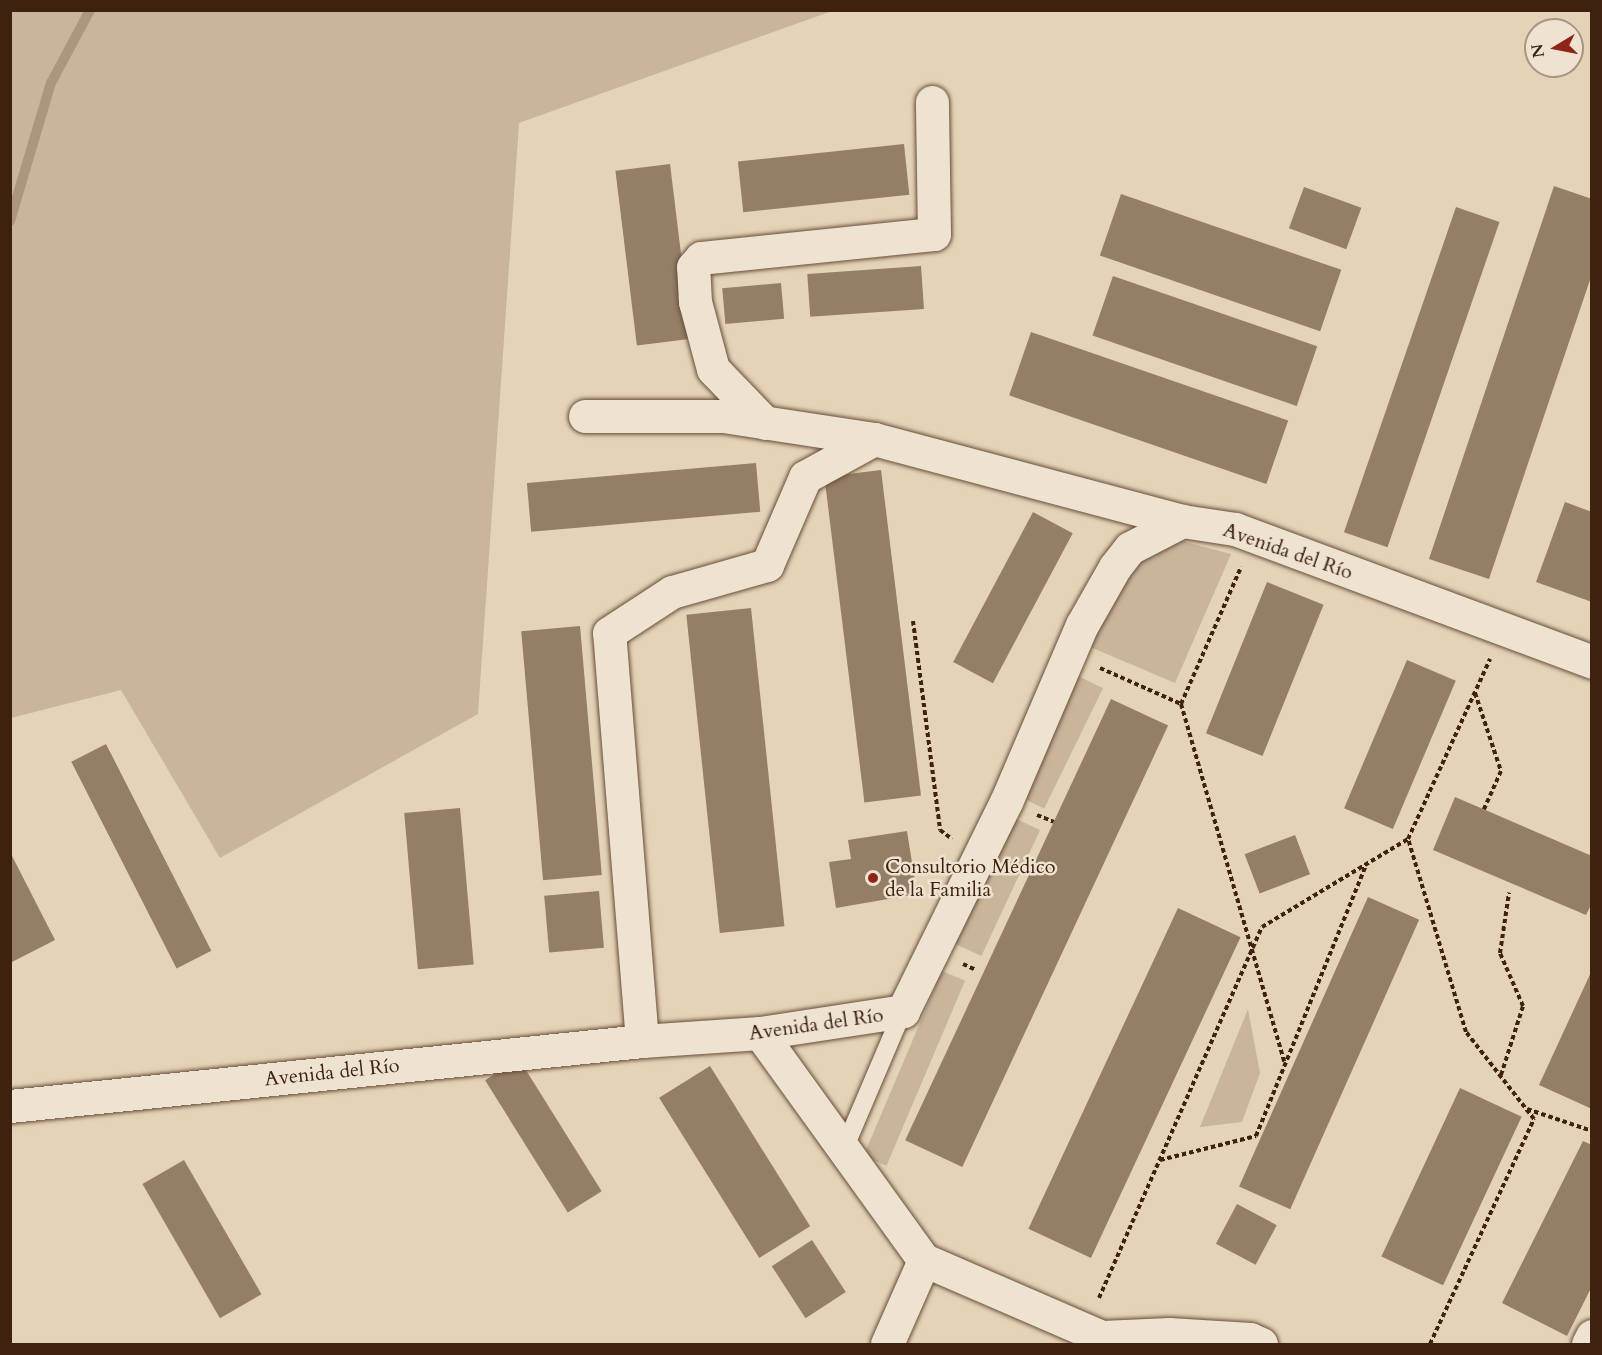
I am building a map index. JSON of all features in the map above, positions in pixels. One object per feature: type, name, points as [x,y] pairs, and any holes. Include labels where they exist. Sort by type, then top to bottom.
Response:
[{"type":"street","points":[[765,423],[713,369],[696,302],[693,267],[701,258],[934,234],[932,102]]},
{"type":"street","points":[[585,416],[723,416],[874,439],[1182,521]]},
{"type":"street","points":[[642,1041],[609,633],[672,592],[767,566],[805,477],[874,439]]},
{"type":"street","name":"Avenida del Río","points":[[10,1106],[642,1041],[760,1033],[903,1011],[980,858],[1069,655],[1115,567],[1130,548],[1182,521],[1254,536],[1592,662]]},
{"type":"street","points":[[760,1033],[924,1260],[1097,1337],[1169,1334],[1250,1339],[1261,1344]]},
{"type":"street","points":[[887,1344],[924,1260]]},
{"type":"street","points":[[1588,1344],[1592,1336]]},
{"type":"lane","points":[[844,1149],[903,1011]]},
{"type":"path","points":[[1254,536],[1181,704],[1285,1065]]},
{"type":"path","points":[[913,621],[940,830],[980,858]]},
{"type":"path","points":[[1097,1337],[1160,1160],[1262,927],[1408,839],[1503,629]]},
{"type":"path","points":[[1069,655],[1181,704]]},
{"type":"path","points":[[1474,693],[1501,771],[1484,810]]},
{"type":"path","points":[[1408,839],[1466,1032],[1534,1119],[1430,1344]]},
{"type":"path","points":[[1160,1160],[1256,1136],[1366,865]]},
{"type":"path","points":[[1501,1076],[1523,1006],[1500,953],[1509,893]]},
{"type":"path","points":[[1527,1109],[1592,1131]]},
{"type":"shaded area","points":[[10,11],[832,11],[519,123],[478,714],[220,858],[121,690],[11,718]]},
{"type":"shaded area","points":[[1182,541],[1231,554],[1175,683],[1088,646],[1137,563]]},
{"type":"shaded area","points":[[1076,675],[1103,688],[1044,809],[1017,795]]},
{"type":"shaded area","points":[[1012,817],[1040,830],[981,956],[953,943]]},
{"type":"shaded area","points":[[942,971],[965,981],[886,1166],[863,1156]]},
{"type":"shaded area","points":[[1248,1009],[1260,1073],[1242,1122],[1200,1127]]},
{"type":"building","points":[[904,144],[909,195],[743,212],[738,161]]},
{"type":"building","points":[[670,164],[691,339],[637,345],[615,171]]},
{"type":"building","points":[[1554,186],[1592,199],[1592,274],[1489,579],[1429,559]]},
{"type":"building","points":[[1304,187],[1361,208],[1346,249],[1289,228]]},
{"type":"building","points":[[1121,194],[1341,270],[1320,331],[1100,255]]},
{"type":"building","points":[[1456,207],[1499,222],[1387,547],[1344,532]]},
{"type":"building","points":[[921,266],[924,309],[810,317],[807,274]]},
{"type":"building","points":[[1113,276],[1317,346],[1297,406],[1092,336]]},
{"type":"building","points":[[781,283],[784,319],[725,324],[722,288]]},
{"type":"building","points":[[1031,332],[1288,421],[1266,484],[1009,395]]},
{"type":"building","points":[[756,463],[760,512],[531,532],[527,483]]},
{"type":"building","points":[[881,470],[921,796],[864,803],[824,477]]},
{"type":"building","points":[[1565,502],[1592,512],[1592,602],[1536,582]]},
{"type":"building","points":[[1033,512],[1073,533],[993,683],[953,662]]},
{"type":"building","points":[[1267,582],[1324,605],[1262,756],[1206,733]]},
{"type":"building","points":[[751,608],[784,926],[720,933],[686,615]]},
{"type":"building","points":[[580,626],[602,875],[543,880],[521,631]]},
{"type":"building","points":[[1407,660],[1456,681],[1393,829],[1344,808]]},
{"type":"building","points":[[1111,699],[1168,726],[962,1167],[905,1140]]},
{"type":"building","points":[[106,744],[211,951],[177,968],[71,762]]},
{"type":"building","points":[[1455,797],[1592,856],[1592,903],[1586,915],[1433,850]]},
{"type":"building","points":[[460,808],[474,964],[418,969],[404,813]]},
{"type":"building","name":"Consultorio Médico de la Familia","points":[[907,831],[917,894],[836,908],[829,862],[851,859],[848,840]]},
{"type":"building","points":[[1295,835],[1310,874],[1260,894],[1245,854]]},
{"type":"building","points":[[10,852],[55,940],[10,963]]},
{"type":"building","points":[[599,891],[604,948],[549,953],[544,896]]},
{"type":"building","points":[[1368,897],[1419,920],[1290,1209],[1239,1187]]},
{"type":"building","points":[[1178,908],[1241,937],[1091,1258],[1028,1229]]},
{"type":"building","points":[[1592,970],[1592,1109],[1539,1085]]},
{"type":"building","points":[[519,1059],[602,1191],[568,1212],[485,1080]]},
{"type":"building","points":[[710,1066],[810,1226],[759,1258],[659,1098]]},
{"type":"building","points":[[1460,1088],[1522,1117],[1443,1285],[1381,1257]]},
{"type":"building","points":[[1583,1141],[1592,1145],[1592,1286],[1567,1336],[1502,1303]]},
{"type":"building","points":[[184,1160],[261,1294],[220,1318],[142,1184]]},
{"type":"building","points":[[1237,1204],[1277,1225],[1256,1265],[1216,1244]]},
{"type":"building","points":[[812,1240],[846,1292],[806,1318],[772,1266]]},
{"type":"waterway","points":[[10,221],[51,83],[90,10]]},
{"type":"place","name":"Consultorio Médico de la Familia","points":[[873,878]]}]
